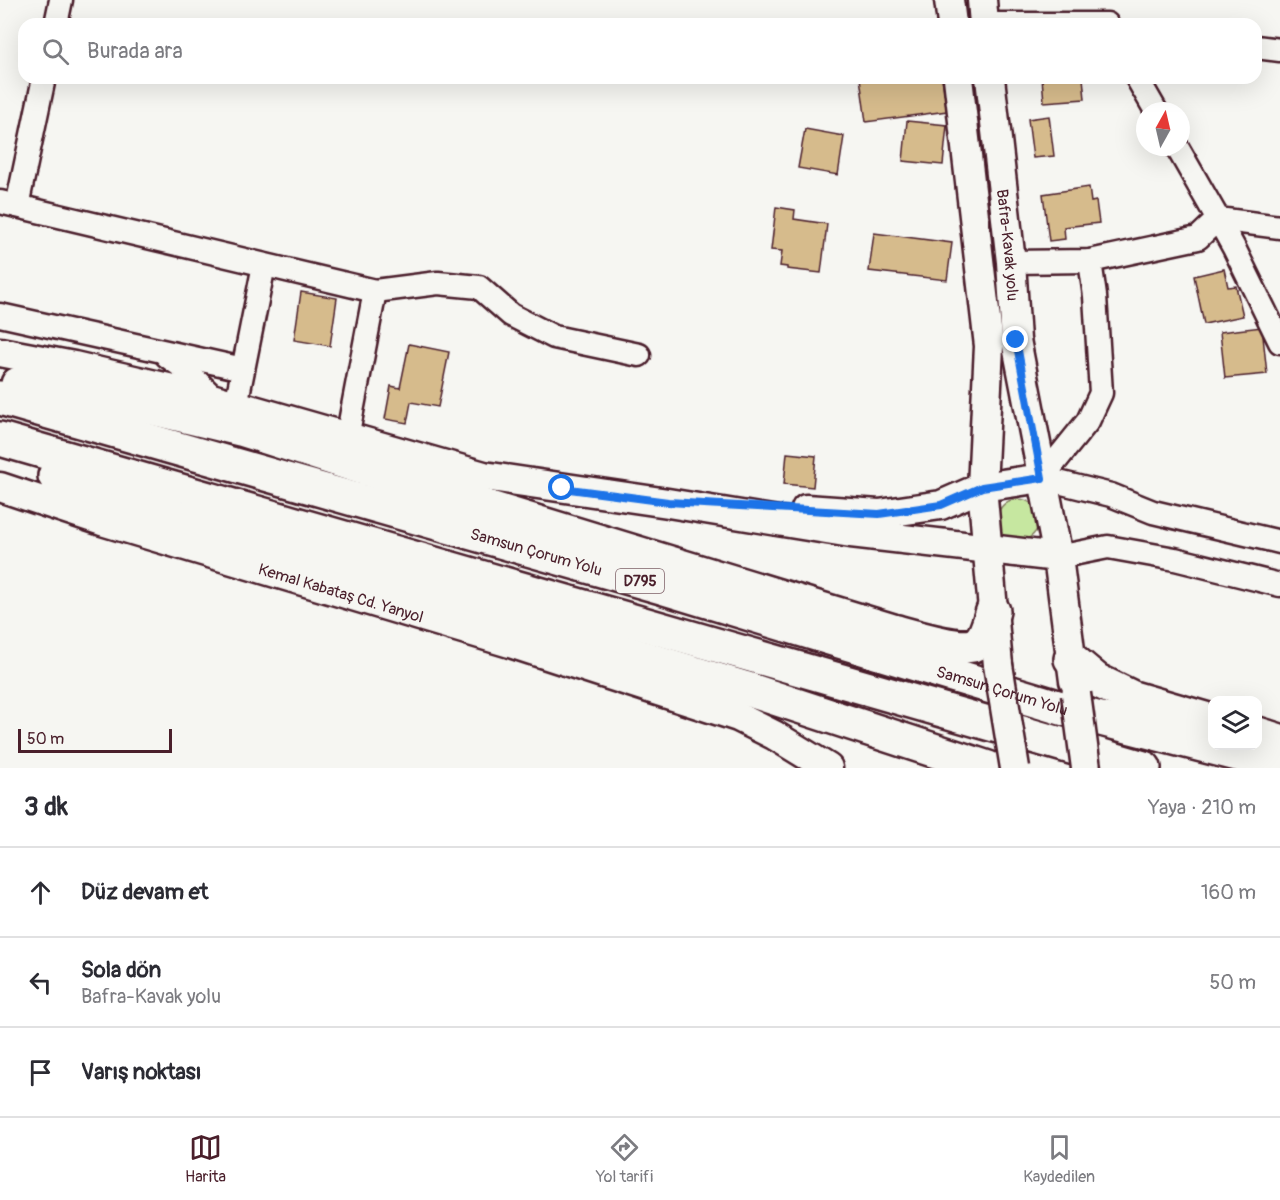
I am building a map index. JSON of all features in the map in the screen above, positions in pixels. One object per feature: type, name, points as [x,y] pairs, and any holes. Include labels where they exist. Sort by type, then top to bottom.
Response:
[{"type":"highway","points":[[0,381],[148,407],[244,430],[470,502],[893,631],[963,647],[975,645],[983,637],[993,611]]},
{"type":"highway","name":"Samsun Çorum Yolu","points":[[0,398],[661,587],[1081,714],[1280,765]]},
{"type":"highway","name":"D795","points":[[0,439],[1144,768]]},
{"type":"highway","points":[[0,455],[125,501],[732,684],[988,768]]},
{"type":"highway","points":[[1071,659],[1096,680],[1133,698],[1208,720]]},
{"type":"highway","points":[[1262,736],[1280,741]]},
{"type":"main road","points":[[949,0],[951,18]]},
{"type":"main road","points":[[982,0],[984,18]]},
{"type":"main road","name":"Bafra-Kavak yolu","points":[[959,84],[989,346],[982,487],[987,549],[998,665],[1015,768]]},
{"type":"main road","name":"Bafra-Kavak yolu","points":[[991,84],[1011,262],[1016,340],[1058,557],[1086,768]]},
{"type":"main road","points":[[0,351],[225,402],[484,476],[668,502],[851,533],[1058,557]]},
{"type":"main road","points":[[668,502],[879,514],[941,505],[982,487],[1042,478]]},
{"type":"main road","name":"Kemal Kabataş Cd. Yanyol","points":[[0,487],[102,521],[510,643],[682,698]]},
{"type":"main road","points":[[682,698],[805,768]]},
{"type":"main road","points":[[682,698],[738,717],[774,735],[828,768]]},
{"type":"street","points":[[57,18],[61,0]]},
{"type":"street","points":[[1262,48],[1280,50]]},
{"type":"street","points":[[42,84],[8,204],[375,291],[438,283],[479,286],[512,315],[554,337],[639,355]]},
{"type":"street","points":[[1140,84],[1151,102]]},
{"type":"street","points":[[1182,156],[1234,249],[1280,342]]},
{"type":"street","points":[[1011,262],[1090,261],[1198,238],[1218,219]]},
{"type":"street","points":[[1218,219],[1280,227]]},
{"type":"street","points":[[1090,261],[1095,296],[1101,393],[1088,421],[1042,478],[1111,495],[1153,512],[1280,542]]},
{"type":"street","points":[[160,350],[225,402],[243,369],[264,265]]},
{"type":"street","points":[[347,438],[375,291]]},
{"type":"street","points":[[0,315],[243,369]]},
{"type":"street","points":[[1058,557],[1108,547],[1280,585]]},
{"type":"green space","points":[[1018,499],[1033,505],[1039,520],[1033,535],[1018,541],[1003,535],[997,520],[1003,505]]},
{"type":"building","points":[[861,84],[943,84],[947,111],[866,122]]},
{"type":"building","points":[[1042,84],[1084,84],[1085,99],[1044,102]]},
{"type":"building","points":[[1049,116],[1054,156],[1033,158],[1028,119]]},
{"type":"building","points":[[907,121],[947,125],[943,165],[903,161]]},
{"type":"building","points":[[805,129],[844,136],[838,175],[798,168]]},
{"type":"building","points":[[1089,187],[1091,202],[1096,201],[1099,223],[1064,227],[1065,239],[1049,241],[1043,194]]},
{"type":"building","points":[[776,207],[795,210],[794,219],[827,224],[821,273],[780,266],[782,251],[771,250]]},
{"type":"building","points":[[874,233],[952,243],[947,280],[869,271]]},
{"type":"building","points":[[1224,269],[1228,287],[1236,286],[1243,316],[1204,324],[1194,276]]},
{"type":"building","points":[[301,292],[337,298],[330,346],[294,340]]},
{"type":"building","points":[[1262,327],[1267,374],[1225,378],[1220,332]]},
{"type":"building","points":[[409,344],[449,352],[438,407],[411,402],[407,423],[385,419],[391,386],[400,388]]},
{"type":"building","points":[[787,453],[816,456],[813,487],[784,484]]},
{"type":"route","points":[[562,488],[668,502],[879,514],[941,505],[982,487],[1042,478],[1016,340]]}]
